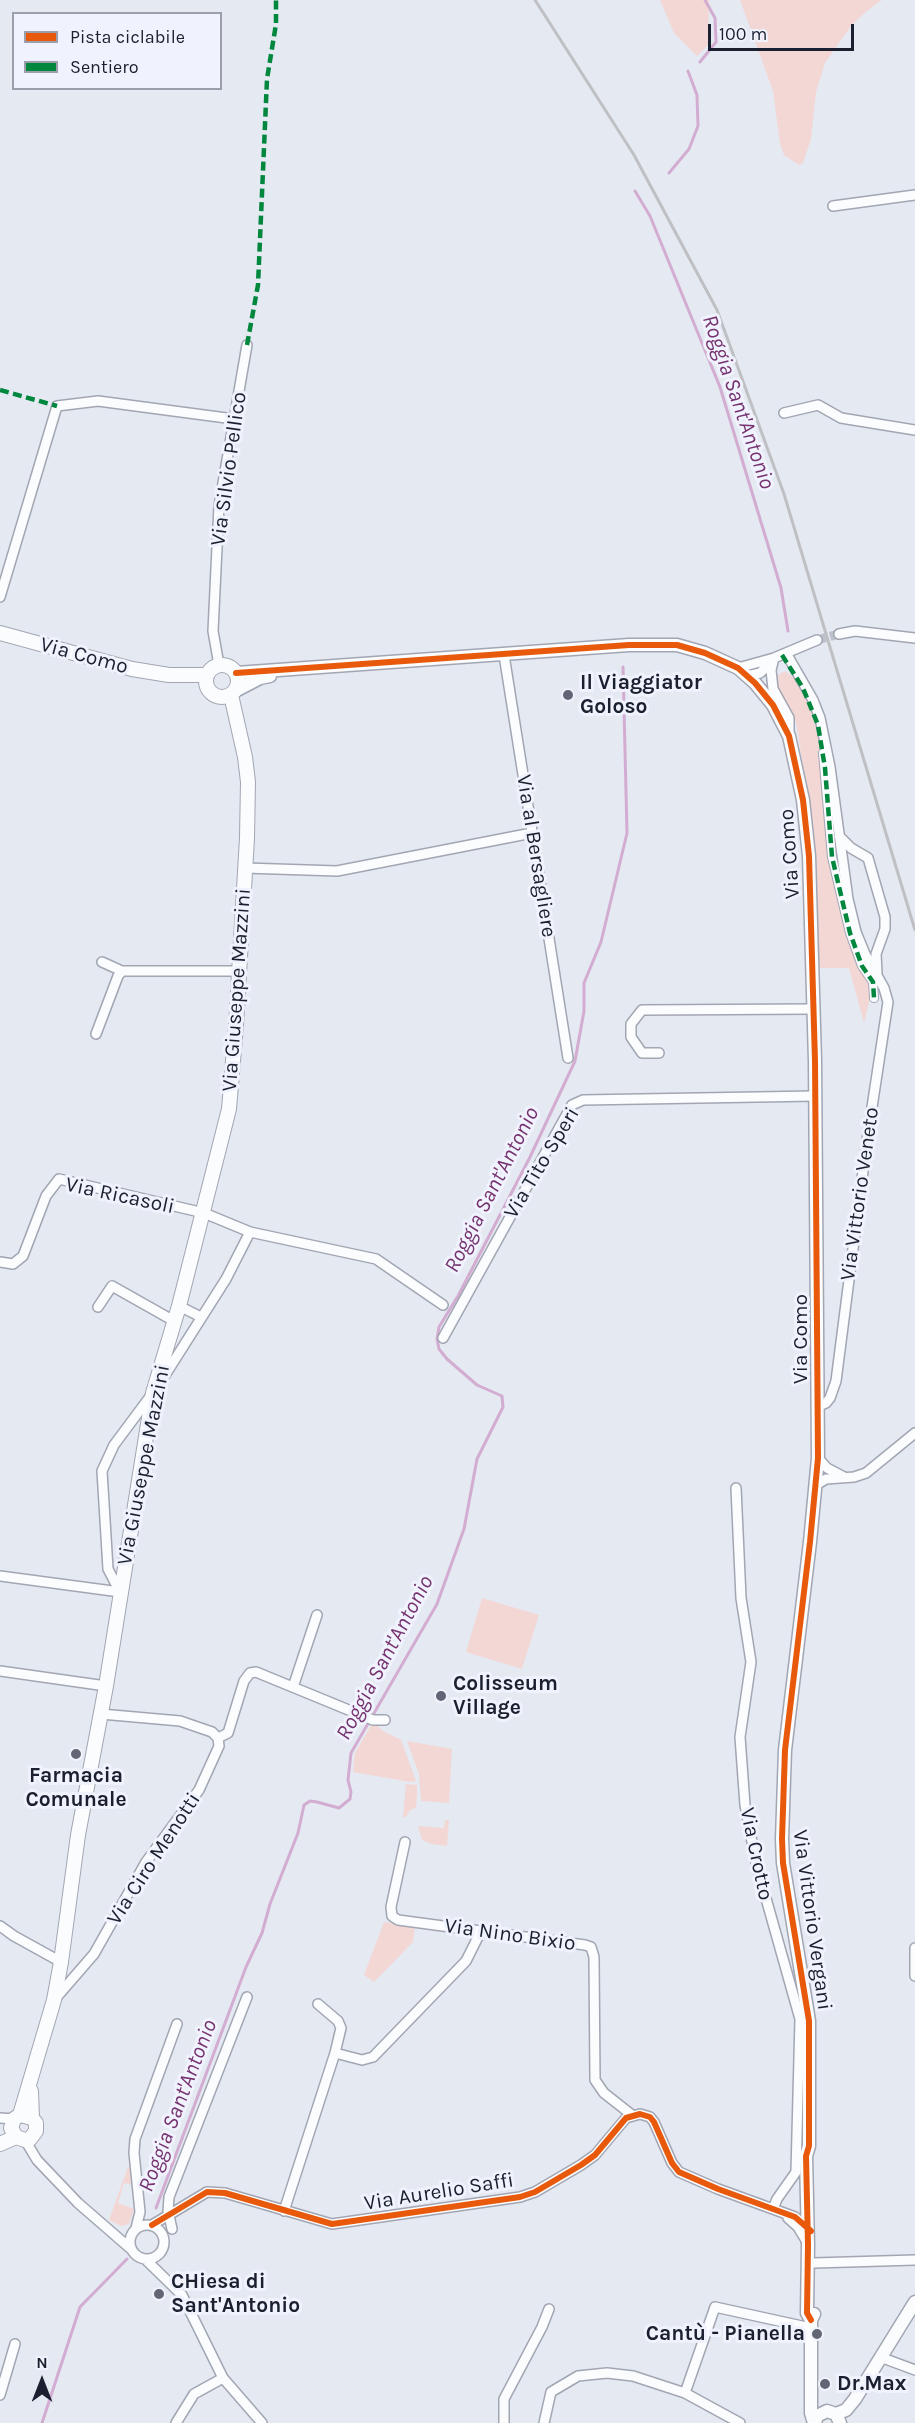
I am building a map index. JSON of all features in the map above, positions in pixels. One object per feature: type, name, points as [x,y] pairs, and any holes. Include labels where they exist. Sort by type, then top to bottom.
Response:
[{"type":"main road","name":"Via Como","points":[[0,633],[96,660],[169,675],[207,675]]},
{"type":"main road","points":[[219,665],[226,665],[236,673],[238,683],[233,693],[213,694],[206,683],[211,669],[219,665]]},
{"type":"main road","name":"Via Como","points":[[169,675],[213,694]]},
{"type":"main road","name":"Via Giuseppe Mazzini","points":[[16,2126],[54,2000],[78,1836],[106,1686],[153,1393],[204,1213],[229,1109],[245,868],[248,782],[233,693]]},
{"type":"main road","name":"Via Giuseppe Mazzini","points":[[213,694],[242,743]]},
{"type":"main road","points":[[0,2144],[16,2126]]},
{"type":"street","points":[[833,206],[915,195]]},
{"type":"street","name":"Via Silvio Pellico","points":[[219,665],[213,632],[219,506],[247,345]]},
{"type":"street","points":[[0,597],[57,406],[98,401],[234,419]]},
{"type":"street","points":[[784,413],[818,405],[841,418],[915,430]]},
{"type":"street","points":[[839,634],[855,631],[915,638]]},
{"type":"street","points":[[743,672],[760,673],[781,656],[817,640]]},
{"type":"street","name":"Via Como","points":[[236,673],[662,644],[691,648],[721,659],[743,672],[773,705],[789,736],[803,800],[809,855],[815,1096],[818,1458],[816,1485]]},
{"type":"street","name":"Via al Bersagliere","points":[[504,655],[568,1058]]},
{"type":"street","points":[[781,656],[772,681],[773,689],[789,718],[789,736]]},
{"type":"street","points":[[781,656],[803,688],[818,725],[825,768],[832,857],[850,933],[862,966],[873,982],[874,998]]},
{"type":"street","name":"Via Vittorio Veneto","points":[[781,656],[813,700],[820,718],[830,767],[848,899],[856,932],[888,1002],[867,1140],[836,1381],[830,1398],[826,1403],[817,1407]]},
{"type":"street","name":"Via Como","points":[[233,693],[260,678],[316,668]]},
{"type":"street","points":[[245,868],[337,871],[532,833]]},
{"type":"street","name":"Via Vittorio Veneto","points":[[839,836],[851,848],[868,858],[885,917],[885,929],[876,954],[877,976]]},
{"type":"street","points":[[102,962],[123,971],[238,971]]},
{"type":"street","points":[[96,1034],[118,976],[123,971]]},
{"type":"street","points":[[659,1053],[642,1053],[631,1037],[631,1024],[642,1010],[813,1009]]},
{"type":"street","name":"Via Tito Speri","points":[[443,1338],[572,1105],[583,1100],[815,1096]]},
{"type":"street","name":"Via Ricasoli","points":[[0,1262],[13,1263],[23,1256],[46,1196],[59,1179],[204,1213],[250,1232]]},
{"type":"street","points":[[120,1592],[108,1569],[102,1471],[114,1444],[153,1393],[226,1279],[250,1232],[376,1259],[443,1305]]},
{"type":"street","points":[[98,1307],[112,1286],[174,1321]]},
{"type":"street","points":[[179,1306],[201,1317]]},
{"type":"street","points":[[816,1485],[826,1479],[855,1477],[866,1473],[915,1433]]},
{"type":"street","points":[[818,1458],[827,1468],[846,1477]]},
{"type":"street","name":"Via Vittorio Vergani","points":[[815,2423],[811,2413],[814,2263],[807,2204],[806,2156],[809,2146],[809,2021],[785,1875],[782,1839],[785,1750],[816,1485]]},
{"type":"street","name":"Via Crotto","points":[[736,1488],[741,1598],[751,1662],[741,1737],[745,1805],[756,1863],[800,2019],[796,2172],[777,2199],[777,2211]]},
{"type":"street","points":[[0,1576],[120,1592]]},
{"type":"street","points":[[293,1687],[317,1615]]},
{"type":"street","points":[[0,1671],[106,1686]]},
{"type":"street","name":"Via Ciro Menotti","points":[[54,2000],[94,1954],[146,1862],[199,1790],[219,1746],[218,1738],[228,1733],[243,1681],[250,1673],[256,1672],[369,1718],[385,1720]]},
{"type":"street","points":[[101,1714],[180,1721],[212,1732],[218,1738]]},
{"type":"street","name":"Via Nino Bixio","points":[[405,1842],[392,1900],[392,1916],[398,1920],[591,1947],[594,1957],[595,2080],[604,2093],[632,2115]]},
{"type":"street","points":[[0,1926],[61,1962]]},
{"type":"street","points":[[335,2053],[362,2060],[373,2056],[466,1961],[481,1931]]},
{"type":"street","points":[[915,1948],[915,1976]]},
{"type":"street","points":[[172,2229],[167,2205],[169,2197],[247,1997]]},
{"type":"street","points":[[284,2211],[335,2053],[340,2028],[338,2021],[318,2004]]},
{"type":"street","points":[[131,2249],[130,2239],[140,2212],[134,2153],[135,2139],[177,2024]]},
{"type":"street","points":[[632,2115],[645,2115],[654,2122],[672,2163],[679,2172],[795,2217],[810,2236]]},
{"type":"street","name":"Via Aurelio Saffi","points":[[150,2225],[207,2192],[216,2191],[325,2224],[340,2224],[520,2198],[535,2192],[595,2155],[620,2124],[632,2115]]},
{"type":"street","points":[[16,2126],[36,2160],[137,2256],[145,2259],[183,2295],[223,2378],[262,2423]]},
{"type":"street","points":[[16,2126],[36,2160]]},
{"type":"street","name":"Via Vittorio Vergani","points":[[809,2146],[813,2155],[807,2313],[812,2324]]},
{"type":"street","points":[[157,2271],[156,2257],[162,2249],[164,2240],[193,2200]]},
{"type":"street","points":[[777,2211],[797,2210],[807,2204]]},
{"type":"street","points":[[777,2211],[810,2236]]},
{"type":"street","points":[[140,2212],[150,2225],[160,2231],[164,2240]]},
{"type":"street","points":[[109,2230],[135,2229],[150,2225]]},
{"type":"street","points":[[145,2259],[156,2257]]},
{"type":"street","points":[[814,2263],[915,2260]]},
{"type":"street","points":[[815,2423],[817,2416],[835,2416],[846,2410],[915,2302]]},
{"type":"street","points":[[685,2393],[714,2307],[812,2324]]},
{"type":"street","points":[[504,2423],[504,2399],[549,2309]]},
{"type":"street","points":[[0,2396],[15,2344]]},
{"type":"street","points":[[880,2357],[915,2370]]},
{"type":"street","points":[[544,2423],[552,2392],[578,2376],[607,2373],[633,2376],[685,2393],[740,2423]]},
{"type":"street","points":[[176,2423],[194,2394],[223,2378]]},
{"type":"street","name":"Via Vittorio Vergani","points":[[811,2382],[820,2404],[835,2416]]},
{"type":"shaded area","points":[[660,0],[709,0],[708,45],[697,56],[674,33]]},
{"type":"shaded area","points":[[740,0],[882,0],[851,26],[825,63],[816,92],[811,139],[803,163],[799,165],[784,155],[780,144],[773,91]]},
{"type":"shaded area","points":[[785,671],[793,677],[809,704],[819,739],[828,849],[843,925],[849,944],[870,984],[871,994],[864,1023],[849,968],[818,968],[812,822],[796,722],[777,687],[778,675]]},
{"type":"shaded area","points":[[482,1598],[539,1615],[522,1669],[466,1652]]},
{"type":"shaded area","points":[[373,1722],[383,1731],[401,1740],[416,1781],[410,1782],[353,1772],[355,1753]]},
{"type":"shaded area","points":[[407,1741],[452,1749],[449,1803],[421,1801],[419,1774]]},
{"type":"shaded area","points":[[406,1784],[417,1785],[416,1808],[403,1817]]},
{"type":"shaded area","points":[[445,1820],[449,1820],[447,1846],[422,1840],[418,1826],[444,1828]]},
{"type":"shaded area","points":[[384,1922],[415,1926],[413,1942],[374,1982],[364,1975]]},
{"type":"shaded area","points":[[128,2167],[133,2169],[133,2185],[124,2183],[118,2203],[134,2209],[129,2224],[121,2226],[109,2220]]},
{"type":"waterway","name":"Roggia Sant'Antonio","points":[[700,62],[716,42],[715,18],[705,0]]},
{"type":"waterway","name":"Roggia Sant'Antonio","points":[[669,173],[689,149],[698,126],[697,95],[688,71]]},
{"type":"waterway","name":"Roggia Sant'Antonio","points":[[635,191],[650,216],[720,387],[781,588],[788,631]]},
{"type":"waterway","name":"Roggia Sant'Antonio","points":[[156,2208],[246,1967],[262,1933],[270,1904],[298,1833],[304,1805],[310,1801],[339,1808],[350,1799],[348,1780],[351,1753],[437,1604],[464,1529],[477,1459],[503,1407],[502,1396],[477,1385],[447,1359],[439,1349],[437,1339],[439,1327],[458,1296],[530,1157],[575,1061],[584,1011],[584,983],[601,942],[627,833],[623,667]]},
{"type":"waterway","name":"Roggia Sant'Antonio","points":[[42,2423],[80,2307],[127,2259]]},
{"type":"tunnel","points":[[817,640],[839,634]]},
{"type":"railway","points":[[535,0],[634,155],[717,310],[784,494],[915,930]]},
{"type":"marked path","points":[[247,345],[258,285],[267,79],[276,24],[276,0]]},
{"type":"marked path","points":[[0,390],[57,406]]},
{"type":"marked path","points":[[782,655],[803,688],[818,725],[825,768],[832,857],[850,933],[862,966],[873,982],[874,998]]},
{"type":"cycle path","points":[[236,673],[629,645],[677,645],[705,653],[738,668],[755,683],[773,705],[789,736],[803,800],[809,856],[815,1061],[818,1458],[785,1750],[782,1839],[783,1863],[809,2021],[809,2146],[806,2156],[807,2313],[811,2320]]},
{"type":"cycle path","points":[[152,2225],[207,2192],[225,2193],[332,2224],[520,2197],[535,2192],[581,2165],[595,2155],[626,2118],[640,2114],[650,2117],[654,2122],[672,2163],[679,2172],[795,2217],[811,2231]]},
{"type":"place","name":"Il Viaggiator Goloso","points":[[568,695]]},
{"type":"place","name":"Colisseum Village","points":[[441,1696]]},
{"type":"place","name":"Farmacia Comunale","points":[[76,1754]]},
{"type":"place","name":"CHiesa di Sant'Antonio","points":[[159,2294]]},
{"type":"place","name":"Cantù - Pianella","points":[[817,2334]]},
{"type":"place","name":"Dr.Max","points":[[825,2384]]}]
